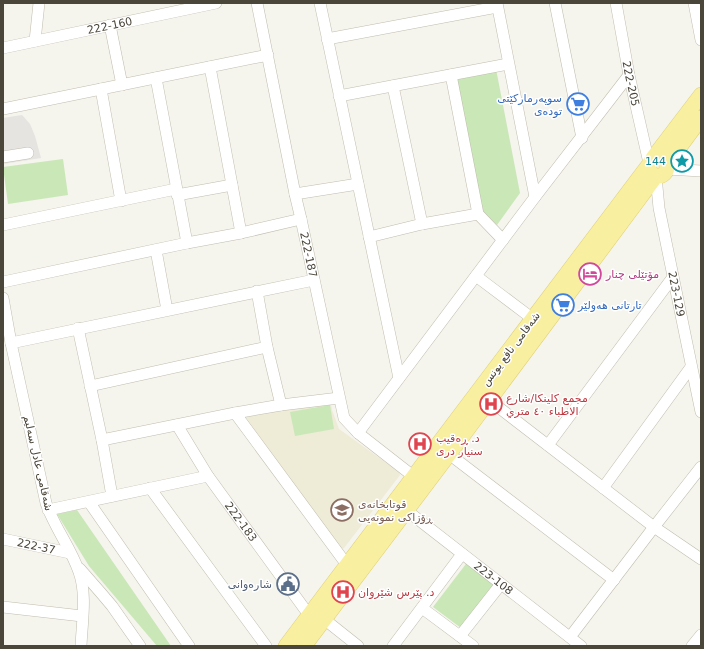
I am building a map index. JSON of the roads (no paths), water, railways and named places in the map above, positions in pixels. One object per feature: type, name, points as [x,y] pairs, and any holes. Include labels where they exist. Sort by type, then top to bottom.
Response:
[{"type":"main road","name":"شەقامی نافع یونس","points":[[286,646],[347,565],[406,510],[449,454],[657,166],[701,95]]},
{"type":"main road","name":"شەقامی نافع یونس","points":[[304,646],[324,619],[414,476],[533,319],[657,166],[701,118]]},
{"type":"street","points":[[35,41],[39,3]]},
{"type":"street","name":"222-160","points":[[3,48],[110,25],[172,8],[216,3]]},
{"type":"street","name":"222-187","points":[[257,3],[295,194],[344,418],[358,433],[414,476]]},
{"type":"street","points":[[320,3],[399,378]]},
{"type":"street","points":[[555,3],[582,138]]},
{"type":"street","name":"222-205","points":[[616,3],[629,75],[657,166]]},
{"type":"street","points":[[694,3],[701,40]]},
{"type":"street","points":[[327,39],[497,5],[535,197]]},
{"type":"street","points":[[110,25],[122,84]]},
{"type":"street","points":[[3,109],[268,55]]},
{"type":"street","points":[[339,96],[508,64]]},
{"type":"street","points":[[210,67],[241,233]]},
{"type":"street","points":[[451,75],[478,214],[503,240]]},
{"type":"street","points":[[358,433],[535,197],[582,138],[629,75]]},
{"type":"street","points":[[156,78],[187,243]]},
{"type":"street","points":[[394,86],[422,224]]},
{"type":"street","points":[[101,89],[121,201]]},
{"type":"street","points":[[3,157],[28,153]]},
{"type":"street","points":[[657,166],[701,171]]},
{"type":"street","name":"223-129","points":[[657,166],[659,208],[673,277],[695,371],[701,412]]},
{"type":"street","points":[[295,194],[358,184]]},
{"type":"street","points":[[3,225],[121,201],[232,185]]},
{"type":"street","points":[[369,237],[422,224],[478,214]]},
{"type":"street","points":[[3,282],[301,220]]},
{"type":"street","points":[[156,250],[167,310]]},
{"type":"street","points":[[476,276],[533,319]]},
{"type":"street","points":[[548,445],[673,277]]},
{"type":"street","points":[[11,343],[314,280]]},
{"type":"street","points":[[257,291],[267,347],[281,405]]},
{"type":"street","name":"شەقامی عادل سەلیم","points":[[3,298],[4,314],[48,510],[77,567],[82,581],[83,589],[80,646]]},
{"type":"street","points":[[78,328],[102,440],[112,496]]},
{"type":"street","points":[[90,386],[267,347]]},
{"type":"street","points":[[603,488],[695,371]]},
{"type":"street","points":[[102,440],[235,413],[281,405],[339,398]]},
{"type":"street","points":[[489,400],[654,527],[701,559]]},
{"type":"street","points":[[235,413],[347,565]]},
{"type":"street","name":"222-183","points":[[177,425],[208,476],[309,615]]},
{"type":"street","points":[[449,454],[614,580]]},
{"type":"street","points":[[570,637],[701,466]]},
{"type":"street","points":[[48,510],[208,476]]},
{"type":"street","points":[[150,488],[266,646]]},
{"type":"street","points":[[88,502],[189,646]]},
{"type":"street","name":"223-108","points":[[406,510],[581,646]]},
{"type":"street","name":"222-37","points":[[3,539],[70,553]]},
{"type":"street","points":[[393,646],[462,554]]},
{"type":"street","points":[[77,567],[112,606],[140,646]]},
{"type":"street","points":[[460,636],[501,584]]},
{"type":"street","points":[[3,607],[82,616]]},
{"type":"street","points":[[422,608],[473,646]]},
{"type":"street","points":[[324,619],[358,646]]},
{"type":"place","name":"سوپەرمارکێتی تودەی","points":[[578,104]]},
{"type":"place","name":"144","points":[[682,161]]},
{"type":"place","name":"مۆتێلی چنار","points":[[590,274]]},
{"type":"place","name":"تارتانی هەولێر","points":[[563,305]]},
{"type":"place","name":"مجمع كلينكا/شارع الاطباء ٤٠ متري","points":[[491,404]]},
{"type":"place","name":"د. ڕەقیب سنیار دری","points":[[420,444]]},
{"type":"place","name":"قوتابخانەی ڕۆزاکی نمونەیی","points":[[342,510]]},
{"type":"place","name":"شارەوانی","points":[[288,584]]},
{"type":"place","name":"د. پێرس شێروان","points":[[343,592]]}]
